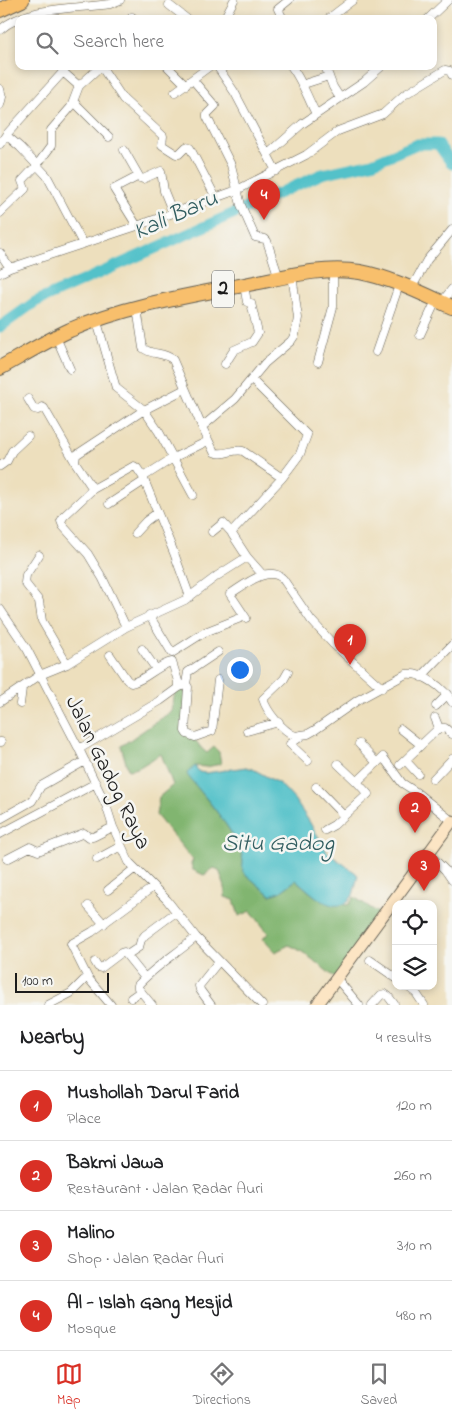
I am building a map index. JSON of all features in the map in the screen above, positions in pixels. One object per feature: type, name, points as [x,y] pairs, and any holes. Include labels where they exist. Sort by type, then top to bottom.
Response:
[{"type":"highway","points":[[0,10],[22,0]]},
{"type":"highway","name":"2","points":[[0,373],[57,339],[137,311],[190,295],[317,272],[344,270],[372,275],[442,306],[452,315]]},
{"type":"highway","name":"2","points":[[0,368],[97,320],[137,311],[293,282],[333,278],[356,279],[404,290]]},
{"type":"main road","points":[[317,1005],[452,821]]},
{"type":"street","points":[[31,15],[110,4],[120,0]]},
{"type":"street","points":[[226,15],[233,0]]},
{"type":"street","points":[[280,15],[278,9],[289,0]]},
{"type":"street","points":[[332,15],[344,2],[353,0]]},
{"type":"street","points":[[432,15],[447,2],[452,10]]},
{"type":"street","points":[[169,5],[182,15]]},
{"type":"street","points":[[47,12],[51,15]]},
{"type":"street","points":[[0,30],[15,20]]},
{"type":"street","points":[[11,22],[15,24]]},
{"type":"street","points":[[0,144],[61,70]]},
{"type":"street","points":[[63,70],[79,86]]},
{"type":"street","points":[[0,213],[26,189],[22,181],[51,146],[50,134],[52,126],[74,102],[79,86],[97,70]]},
{"type":"street","points":[[103,70],[119,95],[163,136],[161,144],[176,154],[179,154],[186,147],[190,148],[216,198]]},
{"type":"street","points":[[172,70],[215,106],[207,114],[207,117],[231,165],[245,215],[255,237],[267,240],[279,278]]},
{"type":"street","points":[[175,92],[205,70]]},
{"type":"street","points":[[220,70],[235,93],[276,171]]},
{"type":"street","points":[[294,70],[316,114]]},
{"type":"street","points":[[327,70],[340,98]]},
{"type":"street","points":[[268,154],[302,124],[364,82],[378,70]]},
{"type":"street","points":[[0,273],[237,190],[306,154],[338,131],[383,114],[414,88],[445,70],[451,70]]},
{"type":"street","points":[[307,83],[329,76]]},
{"type":"street","points":[[0,89],[2,97],[0,105]]},
{"type":"street","points":[[74,102],[109,137]]},
{"type":"street","points":[[6,135],[47,176],[83,244]]},
{"type":"street","points":[[124,150],[140,178]]},
{"type":"street","points":[[137,226],[114,189],[134,178],[143,179],[161,171],[164,191],[173,213]]},
{"type":"street","points":[[376,352],[404,290],[426,260],[452,230]]},
{"type":"street","points":[[0,253],[10,268]]},
{"type":"street","points":[[318,362],[332,307],[333,278]]},
{"type":"street","points":[[202,427],[226,408],[265,363],[291,341],[295,335],[298,318],[293,282]]},
{"type":"street","points":[[420,335],[452,289]]},
{"type":"street","points":[[225,364],[234,350],[252,342],[258,333],[251,303],[248,302],[245,291]]},
{"type":"street","points":[[137,311],[143,348],[150,352],[165,354],[171,357],[212,449],[217,454],[236,450],[243,451],[282,478]]},
{"type":"street","points":[[98,325],[116,388],[144,410],[159,432],[193,495]]},
{"type":"street","points":[[57,339],[70,369]]},
{"type":"street","points":[[232,532],[282,478],[300,454],[307,435],[252,380]]},
{"type":"street","points":[[74,460],[76,455],[144,410],[185,389]]},
{"type":"street","points":[[28,399],[34,409],[44,408],[74,460],[93,488]]},
{"type":"street","points":[[0,466],[28,436]]},
{"type":"street","points":[[109,504],[173,458],[208,440]]},
{"type":"street","points":[[126,627],[103,579],[88,554],[62,523],[64,516],[93,488],[134,466],[138,468],[143,479],[190,597]]},
{"type":"street","points":[[121,474],[130,489]]},
{"type":"street","points":[[135,533],[157,513]]},
{"type":"street","points":[[212,532],[223,523],[232,532],[247,556],[262,574]]},
{"type":"street","points":[[39,555],[26,575],[25,583],[37,598],[42,621],[67,664]]},
{"type":"street","points":[[0,702],[40,675],[67,664],[126,627],[190,597],[247,556]]},
{"type":"street","points":[[149,615],[172,652],[205,632],[243,616],[246,618],[230,594],[262,574],[277,574],[282,577],[311,620],[333,644],[382,688]]},
{"type":"street","name":"Jalan Gadog Raya","points":[[0,609],[17,632],[96,782],[124,855],[134,869],[176,912],[196,937],[262,1005]]},
{"type":"street","points":[[421,677],[452,645]]},
{"type":"street","points":[[142,649],[156,669]]},
{"type":"street","points":[[218,652],[188,672],[186,684],[189,689],[186,733],[195,737],[212,731],[218,680]]},
{"type":"street","points":[[110,655],[131,683],[171,662],[174,663],[178,688]]},
{"type":"street","points":[[288,672],[284,679],[263,699],[279,722],[291,734],[304,736]]},
{"type":"street","points":[[308,761],[290,744],[315,730],[358,700],[406,674],[421,677],[439,686],[448,694],[452,702]]},
{"type":"street","points":[[79,749],[186,684]]},
{"type":"street","points":[[20,704],[22,688]]},
{"type":"street","points":[[436,706],[448,694]]},
{"type":"street","points":[[435,718],[439,728]]},
{"type":"street","points":[[247,732],[279,722]]},
{"type":"street","points":[[418,774],[402,762],[439,728],[445,728],[452,734]]},
{"type":"street","points":[[401,729],[421,745]]},
{"type":"street","points":[[359,744],[377,763]]},
{"type":"street","points":[[357,782],[383,757],[402,783],[452,821]]},
{"type":"street","points":[[433,778],[452,759]]},
{"type":"street","points":[[0,819],[32,801],[41,786],[85,761]]},
{"type":"street","points":[[325,830],[368,794],[338,764]]},
{"type":"street","points":[[0,834],[96,782]]},
{"type":"street","points":[[316,787],[344,816]]},
{"type":"street","points":[[6,859],[30,847],[38,851],[84,833],[93,837],[113,827]]},
{"type":"street","points":[[98,859],[121,846]]},
{"type":"street","points":[[429,854],[452,880]]},
{"type":"street","points":[[108,890],[134,869]]},
{"type":"street","points":[[111,1005],[88,978],[71,944],[90,934],[153,887]]},
{"type":"street","points":[[88,906],[104,924]]},
{"type":"street","points":[[127,955],[138,947],[140,940],[145,935],[176,912]]},
{"type":"street","points":[[131,998],[155,967],[184,948],[196,937]]},
{"type":"street","points":[[95,962],[101,968],[124,952],[145,978]]},
{"type":"street","points":[[370,960],[392,975]]},
{"type":"street","points":[[211,1005],[199,986],[219,961]]},
{"type":"street","points":[[48,1005],[71,993],[88,978]]},
{"type":"street","points":[[336,979],[359,1005]]},
{"type":"street","points":[[139,989],[152,1005]]},
{"type":"street","points":[[412,990],[424,1005]]},
{"type":"street","points":[[372,1005],[381,995],[385,994],[394,1004]]},
{"type":"green space","points":[[186,684],[185,731],[207,753],[214,747],[219,752],[221,764],[206,767],[195,766],[187,774],[223,820],[233,836],[241,852],[243,872],[270,895],[280,892],[296,880],[320,899],[349,905],[354,897],[383,916],[337,979],[307,955],[289,945],[275,952],[263,939],[268,933],[251,911],[239,916],[234,900],[225,897],[225,887],[219,870],[214,868],[204,875],[193,870],[191,864],[193,860],[156,815],[159,797],[173,785],[161,754],[138,768],[128,770],[121,746],[172,711],[175,691]]},
{"type":"water","name":"Situ Gadog","points":[[195,766],[199,772],[206,773],[246,767],[280,784],[294,799],[328,853],[358,876],[353,895],[348,902],[341,905],[327,903],[320,900],[296,880],[280,892],[270,895],[243,872],[243,860],[235,839],[220,816],[188,776],[187,773]]},
{"type":"waterway","name":"Kali Baru","points":[[0,327],[35,302],[322,174],[372,163],[417,144],[438,144],[452,164]]},
{"type":"place","name":"Al - Islah Gang Mesjid","points":[[264,220]]},
{"type":"place","name":"Mushollah Darul Farid","points":[[350,665]]},
{"type":"place","name":"Bakmi Jawa","points":[[415,833]]},
{"type":"place","name":"Malino","points":[[424,891]]}]
